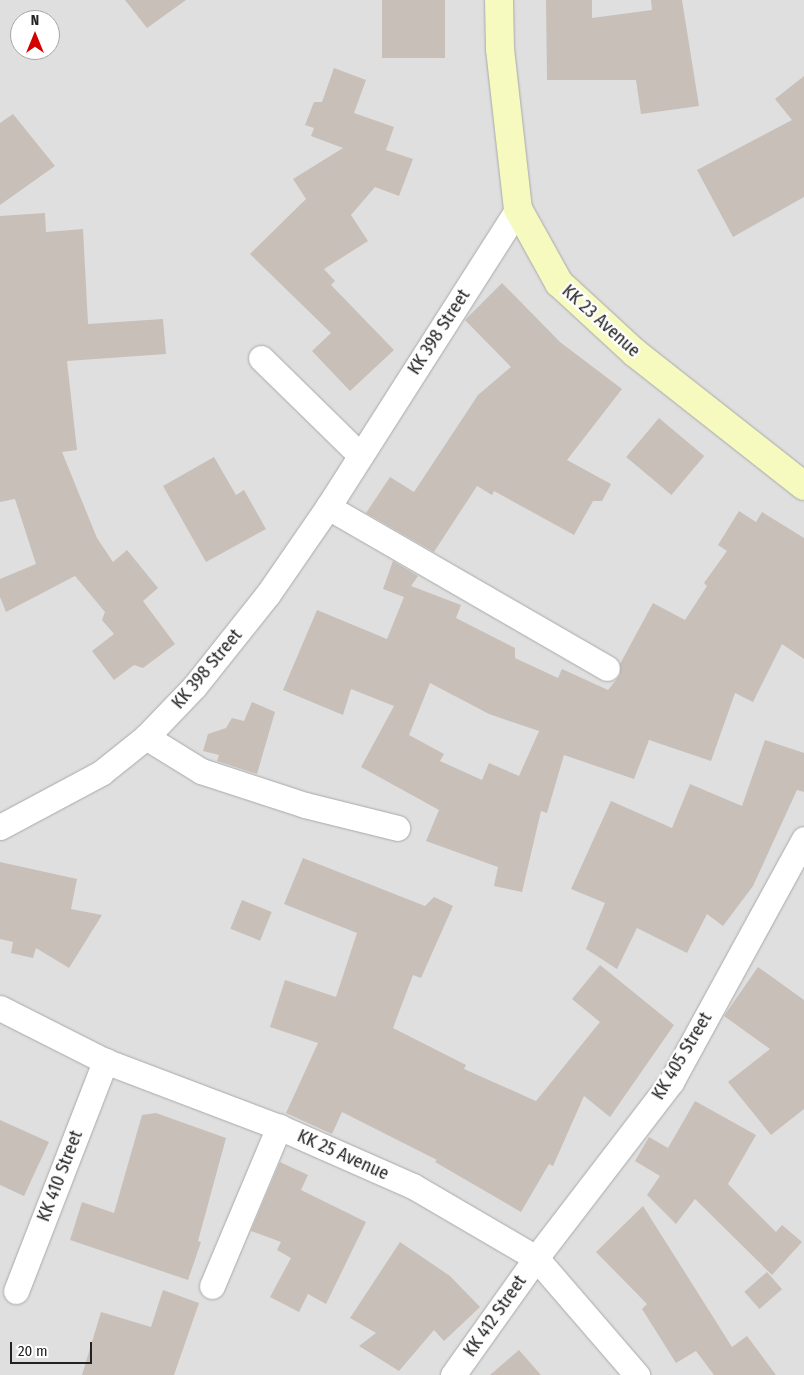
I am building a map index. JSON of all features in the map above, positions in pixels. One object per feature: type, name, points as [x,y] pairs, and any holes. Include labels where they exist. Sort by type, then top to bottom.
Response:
[{"type":"main road","name":"KK 23 Avenue","points":[[499,0],[500,49],[518,209],[559,283],[635,353],[801,479]]},
{"type":"street","name":"KK 398 Street","points":[[0,827],[101,773],[146,737],[194,687],[268,594],[328,507],[359,454],[518,209]]},
{"type":"street","points":[[261,358],[359,454]]},
{"type":"street","points":[[328,507],[607,668]]},
{"type":"street","points":[[146,737],[201,771],[305,804],[397,828]]},
{"type":"street","name":"KK 405 Street","points":[[536,1258],[671,1082],[804,839]]},
{"type":"street","name":"KK 25 Avenue","points":[[0,1008],[105,1061],[279,1127],[414,1186],[536,1258],[637,1375]]},
{"type":"street","name":"KK 410 Street","points":[[16,1291],[105,1061]]},
{"type":"street","points":[[212,1286],[279,1127]]},
{"type":"street","name":"KK 412 Street","points":[[453,1375],[536,1258]]},
{"type":"shaded area","points":[[0,0],[804,0],[804,1375],[0,1375]]},
{"type":"building","points":[[125,0],[186,0],[147,28]]},
{"type":"building","points":[[382,0],[445,0],[445,58],[382,58]]},
{"type":"building","points":[[546,0],[592,0],[592,18],[652,10],[651,0],[682,0],[699,106],[641,114],[636,80],[547,80]]},
{"type":"building","points":[[334,68],[366,80],[354,113],[394,127],[386,150],[413,159],[399,196],[375,187],[351,215],[368,241],[324,269],[335,281],[331,285],[394,350],[350,391],[312,351],[331,333],[250,254],[306,199],[293,179],[343,148],[311,136],[314,128],[305,125],[314,102],[322,102]]},
{"type":"building","points":[[804,76],[804,197],[733,237],[697,170],[792,120],[775,99]]},
{"type":"building","points":[[13,114],[55,166],[0,205],[0,123]]},
{"type":"building","points":[[45,213],[46,232],[83,229],[88,324],[163,319],[166,354],[67,361],[77,450],[62,452],[97,538],[113,562],[127,550],[158,588],[143,601],[175,644],[143,668],[134,665],[114,680],[92,651],[114,634],[102,620],[105,612],[75,576],[6,612],[0,597],[0,579],[36,564],[15,499],[0,502],[0,216]]},
{"type":"building","points":[[502,283],[560,342],[622,389],[567,460],[611,484],[602,501],[593,501],[574,535],[494,491],[492,495],[477,486],[434,552],[366,513],[390,477],[414,492],[478,395],[511,367],[465,320]]},
{"type":"building","points":[[659,418],[704,456],[671,495],[626,457]]},
{"type":"building","points":[[214,457],[236,495],[244,490],[266,529],[206,562],[163,486]]},
{"type":"building","points":[[739,511],[756,522],[762,512],[804,538],[804,659],[782,644],[753,702],[735,693],[711,761],[649,740],[634,779],[564,755],[547,813],[541,811],[522,892],[494,886],[498,867],[426,841],[439,810],[361,767],[394,706],[351,689],[343,715],[283,690],[317,610],[387,639],[404,597],[383,589],[393,561],[418,576],[411,586],[461,605],[456,618],[515,648],[515,658],[558,678],[562,669],[608,690],[620,675],[620,664],[653,603],[685,620],[707,586],[704,583],[727,551],[718,545]],"holes":[[[430,683],[489,714],[539,731],[519,776],[489,763],[482,780],[440,761],[444,754],[409,735]]]},
{"type":"building","points":[[252,702],[275,712],[257,774],[217,761],[219,755],[203,751],[208,734],[226,728],[232,718],[244,721]]},
{"type":"building","points":[[765,740],[804,753],[804,792],[797,790],[753,886],[723,926],[707,914],[687,953],[637,928],[617,969],[586,949],[605,903],[571,889],[611,801],[672,828],[690,784],[742,806]]},
{"type":"building","points":[[303,858],[425,906],[434,897],[453,906],[421,978],[413,975],[393,1028],[466,1065],[464,1069],[536,1101],[600,1022],[572,999],[600,965],[674,1025],[610,1117],[584,1096],[553,1166],[549,1164],[521,1212],[435,1162],[437,1160],[342,1112],[332,1134],[286,1113],[318,1043],[270,1027],[285,980],[336,997],[357,933],[284,904]]},
{"type":"building","points":[[0,862],[77,879],[71,909],[102,915],[69,968],[36,948],[33,958],[11,953],[13,942],[0,939]]},
{"type":"building","points":[[242,900],[272,912],[260,941],[230,929]]},
{"type":"building","points":[[758,967],[804,1000],[804,1109],[771,1135],[728,1082],[770,1049],[724,1016]]},
{"type":"building","points":[[695,1101],[756,1135],[728,1184],[776,1232],[782,1225],[802,1242],[772,1275],[695,1199],[676,1224],[647,1195],[660,1176],[635,1161],[649,1137],[668,1148]]},
{"type":"building","points":[[156,1113],[226,1138],[198,1241],[201,1242],[188,1280],[70,1240],[82,1202],[114,1213],[142,1115]]},
{"type":"building","points":[[0,1120],[49,1142],[24,1196],[0,1185]]},
{"type":"building","points":[[280,1162],[308,1175],[301,1190],[366,1222],[326,1304],[308,1294],[299,1312],[270,1297],[291,1258],[277,1250],[281,1242],[251,1231]]},
{"type":"building","points":[[643,1206],[732,1347],[747,1336],[776,1375],[714,1375],[696,1351],[676,1363],[642,1309],[647,1304],[596,1252]]},
{"type":"building","points":[[400,1242],[450,1276],[480,1307],[444,1341],[434,1330],[399,1371],[359,1346],[376,1333],[350,1318]]},
{"type":"building","points":[[767,1272],[782,1289],[759,1309],[744,1292]]},
{"type":"building","points":[[163,1290],[199,1303],[174,1375],[82,1375],[101,1312],[151,1327]]},
{"type":"building","points":[[519,1350],[541,1375],[490,1375]]}]
